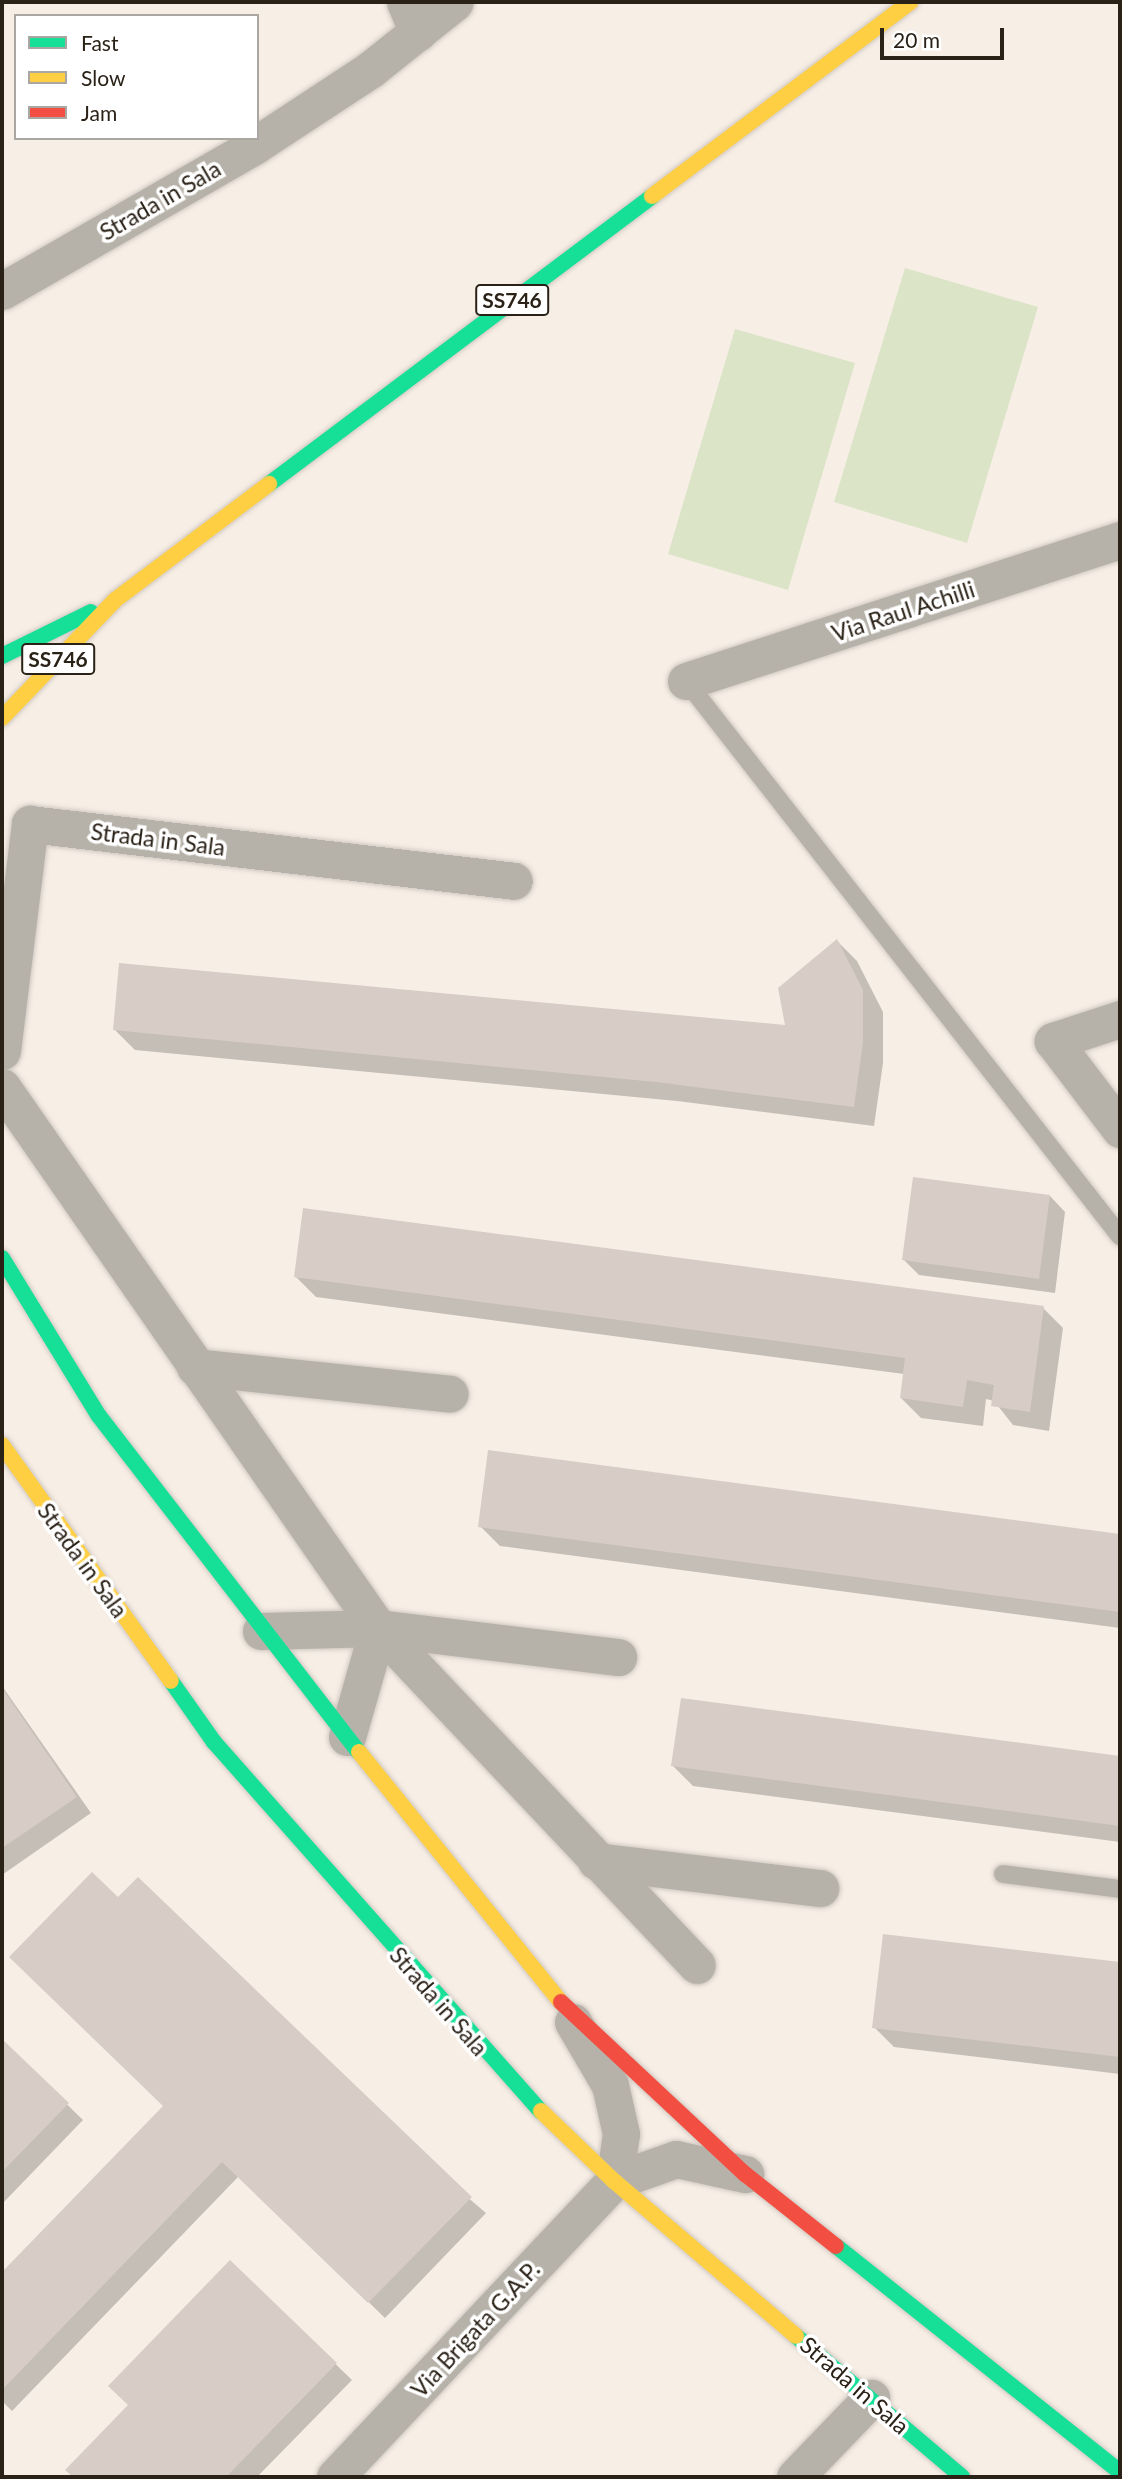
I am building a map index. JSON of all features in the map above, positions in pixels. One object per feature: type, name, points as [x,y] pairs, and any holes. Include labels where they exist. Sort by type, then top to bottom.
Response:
[{"type":"street","name":"Strada in Sala","points":[[2,291],[254,146],[371,69],[411,17],[455,2]]},
{"type":"street","name":"SS746","points":[[2,719],[115,600],[909,2]]},
{"type":"street","name":"Via Raul Achilli","points":[[686,681],[1120,540]]},
{"type":"street","name":"SS746","points":[[2,656],[115,600]]},
{"type":"street","name":"Strada in Sala","points":[[2,1051],[30,824],[514,881]]},
{"type":"street","points":[[1120,1019],[1053,1041],[1120,1129]]},
{"type":"street","points":[[2,1087],[378,1628],[697,1965]]},
{"type":"street","points":[[2,1258],[99,1416],[261,1631],[566,2008],[745,2174],[1120,2472]]},
{"type":"street","points":[[195,1367],[450,1394]]},
{"type":"street","name":"Strada in Sala","points":[[2,1445],[214,1742],[511,2082],[614,2181],[962,2477]]},
{"type":"street","points":[[347,1737],[378,1628]]},
{"type":"street","points":[[261,1631],[378,1628],[618,1657]]},
{"type":"street","points":[[596,1861],[820,1888]]},
{"type":"street","points":[[566,2008],[610,2085],[621,2134],[614,2181]]},
{"type":"street","name":"Via Brigata G.A.P.","points":[[335,2477],[614,2181],[677,2158],[745,2174]]},
{"type":"street","points":[[795,2477],[871,2398]]},
{"type":"lane","points":[[686,681],[1120,1236]]},
{"type":"lane","points":[[1003,1874],[1120,1889]]},
{"type":"green space","points":[[905,268],[1038,307],[967,543],[834,502]]},
{"type":"green space","points":[[735,329],[855,363],[788,590],[668,554]]},
{"type":"building","points":[[837,939],[863,990],[863,1042],[854,1107],[656,1082],[113,1030],[119,963],[785,1025],[778,988]]},
{"type":"building","points":[[913,1177],[1050,1195],[1039,1279],[902,1260]]},
{"type":"building","points":[[303,1208],[1044,1306],[1030,1412],[991,1406],[994,1385],[967,1380],[963,1407],[900,1398],[905,1358],[294,1277]]},
{"type":"building","points":[[488,1450],[1120,1534],[1120,1612],[478,1527]]},
{"type":"building","points":[[2,1688],[77,1797],[2,1848]]},
{"type":"building","points":[[681,1698],[1120,1756],[1120,1826],[671,1766]]},
{"type":"building","points":[[92,1872],[118,1897],[138,1877],[472,2197],[368,2303],[222,2162],[2,2390],[2,2272],[163,2106],[9,1957]]},
{"type":"building","points":[[883,1934],[1120,1962],[1120,2057],[872,2028]]},
{"type":"building","points":[[2,2039],[69,2103],[2,2172]]},
{"type":"building","points":[[230,2260],[337,2363],[226,2477],[73,2477],[65,2470],[128,2405],[108,2386]]},
{"type":"traffic: fast","points":[[269,484],[652,196]]},
{"type":"traffic: fast","points":[[2,656],[91,612]]},
{"type":"traffic: fast","points":[[2,1258],[99,1416],[359,1752]]},
{"type":"traffic: fast","points":[[171,1681],[214,1742],[541,2111]]},
{"type":"traffic: fast","points":[[836,2246],[1120,2472]]},
{"type":"traffic: fast","points":[[796,2336],[962,2477]]},
{"type":"traffic: slow","points":[[652,196],[910,2]]},
{"type":"traffic: slow","points":[[2,718],[115,600],[269,484]]},
{"type":"traffic: slow","points":[[2,1445],[171,1681]]},
{"type":"traffic: slow","points":[[359,1752],[561,2002]]},
{"type":"traffic: slow","points":[[541,2111],[614,2181],[796,2336]]},
{"type":"traffic: jam","points":[[561,2002],[745,2174],[836,2246]]}]
